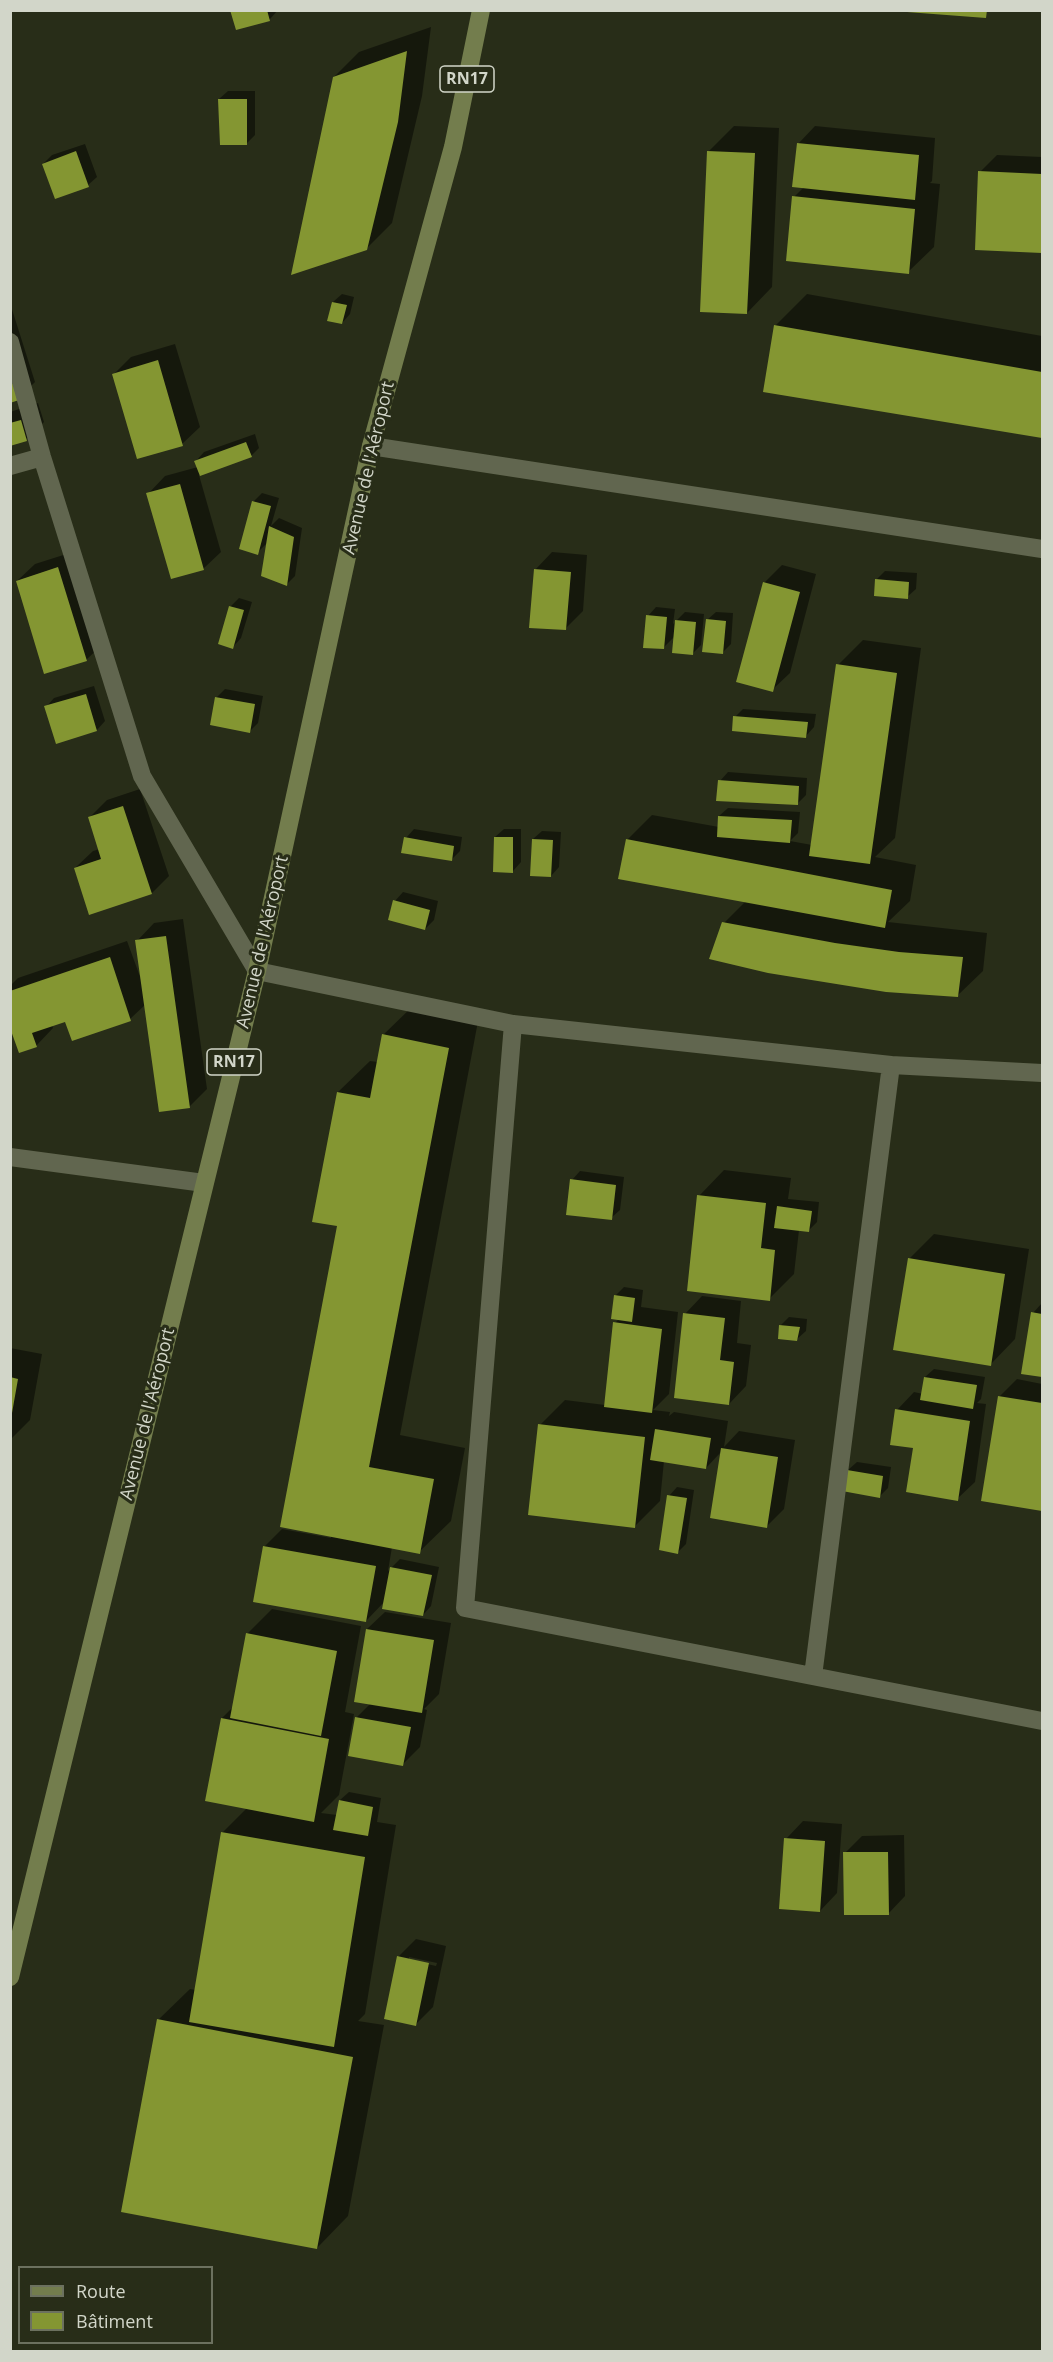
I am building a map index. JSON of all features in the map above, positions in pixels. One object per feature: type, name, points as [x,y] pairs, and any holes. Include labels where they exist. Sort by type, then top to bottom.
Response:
[{"type":"main road","name":"Avenue de l'Aéroport","points":[[10,1977],[257,971],[371,447],[453,147],[481,10]]},
{"type":"street","points":[[10,342],[42,457],[142,776],[257,971],[513,1024],[891,1065],[1042,1073]]},
{"type":"street","points":[[371,447],[1042,549]]},
{"type":"street","points":[[10,466],[42,457]]},
{"type":"street","points":[[513,1024],[465,1608],[1042,1721]]},
{"type":"street","points":[[813,1676],[891,1065]]},
{"type":"street","points":[[10,1157],[204,1184]]},
{"type":"building","points":[[230,10],[267,10],[270,21],[236,30]]},
{"type":"building","points":[[907,10],[987,10],[986,18],[907,12]]},
{"type":"building","points":[[407,51],[398,122],[367,250],[291,275],[333,77]]},
{"type":"building","points":[[218,99],[247,99],[247,145],[220,145]]},
{"type":"building","points":[[797,143],[919,155],[915,200],[792,187]]},
{"type":"building","points":[[76,151],[89,187],[55,199],[42,164]]},
{"type":"building","points":[[707,151],[755,153],[747,314],[700,312]]},
{"type":"building","points":[[978,171],[1042,174],[1042,253],[975,250]]},
{"type":"building","points":[[792,196],[915,209],[909,274],[786,261]]},
{"type":"building","points":[[332,302],[347,305],[342,324],[327,321]]},
{"type":"building","points":[[774,325],[1042,372],[1042,438],[763,392]]},
{"type":"building","points":[[158,360],[183,446],[137,459],[112,374]]},
{"type":"building","points":[[10,376],[19,400],[10,403]]},
{"type":"building","points":[[21,420],[27,441],[10,446],[10,423]]},
{"type":"building","points":[[246,442],[252,457],[200,476],[194,461]]},
{"type":"building","points":[[180,484],[204,570],[171,579],[146,493]]},
{"type":"building","points":[[252,501],[271,506],[258,555],[239,549]]},
{"type":"building","points":[[269,526],[294,537],[287,586],[261,576]]},
{"type":"building","points":[[58,567],[87,661],[44,674],[16,581]]},
{"type":"building","points":[[534,569],[571,572],[566,630],[529,628]]},
{"type":"building","points":[[875,579],[909,582],[908,599],[874,596]]},
{"type":"building","points":[[763,582],[800,592],[773,692],[736,682]]},
{"type":"building","points":[[229,606],[244,610],[233,649],[218,644]]},
{"type":"building","points":[[646,615],[667,617],[664,649],[643,648]]},
{"type":"building","points":[[706,619],[726,621],[723,654],[702,652]]},
{"type":"building","points":[[675,620],[696,622],[693,655],[672,653]]},
{"type":"building","points":[[836,664],[897,673],[870,864],[809,856]]},
{"type":"building","points":[[86,694],[97,731],[56,744],[44,706]]},
{"type":"building","points":[[215,697],[255,704],[250,733],[210,725]]},
{"type":"building","points":[[733,716],[808,722],[806,738],[732,731]]},
{"type":"building","points":[[718,780],[799,786],[798,805],[716,801]]},
{"type":"building","points":[[123,806],[152,894],[89,915],[74,868],[101,859],[88,817]]},
{"type":"building","points":[[718,816],[792,820],[790,843],[717,837]]},
{"type":"building","points":[[404,837],[454,846],[452,861],[401,853]]},
{"type":"building","points":[[494,837],[513,837],[513,873],[493,872]]},
{"type":"building","points":[[532,839],[553,840],[551,877],[530,876]]},
{"type":"building","points":[[626,839],[892,890],[885,928],[618,879]]},
{"type":"building","points":[[393,900],[430,910],[425,930],[388,920]]},
{"type":"building","points":[[722,922],[835,943],[899,952],[963,957],[958,997],[886,992],[768,973],[709,959]]},
{"type":"building","points":[[166,936],[190,1108],[159,1112],[135,940]]},
{"type":"building","points":[[110,957],[131,1021],[72,1041],[65,1022],[32,1033],[37,1047],[19,1053],[10,1028],[10,991]]},
{"type":"building","points":[[382,1034],[449,1048],[369,1467],[434,1479],[420,1554],[280,1527],[337,1226],[312,1222],[337,1092],[370,1098]]},
{"type":"building","points":[[570,1179],[616,1185],[612,1220],[566,1215]]},
{"type":"building","points":[[697,1195],[766,1203],[761,1248],[775,1250],[770,1301],[687,1291]]},
{"type":"building","points":[[777,1206],[812,1211],[809,1232],[774,1228]]},
{"type":"building","points":[[908,1258],[1005,1274],[991,1366],[893,1350]]},
{"type":"building","points":[[614,1295],[635,1298],[632,1322],[611,1319]]},
{"type":"building","points":[[1031,1312],[1042,1314],[1042,1377],[1021,1374]]},
{"type":"building","points":[[683,1313],[725,1318],[720,1360],[734,1362],[729,1405],[674,1398]]},
{"type":"building","points":[[613,1322],[662,1329],[652,1413],[604,1407]]},
{"type":"building","points":[[779,1325],[800,1327],[797,1341],[778,1339]]},
{"type":"building","points":[[10,1377],[18,1379],[12,1413],[10,1413]]},
{"type":"building","points":[[924,1377],[977,1385],[973,1409],[920,1400]]},
{"type":"building","points":[[998,1396],[1042,1403],[1042,1511],[981,1501]]},
{"type":"building","points":[[895,1409],[970,1421],[958,1501],[906,1492],[913,1448],[890,1445]]},
{"type":"building","points":[[538,1424],[645,1437],[635,1528],[528,1515]]},
{"type":"building","points":[[655,1429],[711,1438],[706,1469],[650,1460]]},
{"type":"building","points":[[721,1448],[778,1457],[767,1528],[710,1518]]},
{"type":"building","points":[[847,1470],[883,1476],[880,1498],[842,1491]]},
{"type":"building","points":[[667,1495],[687,1498],[678,1554],[659,1550]]},
{"type":"building","points":[[263,1546],[376,1566],[366,1622],[253,1602]]},
{"type":"building","points":[[390,1567],[432,1575],[423,1616],[382,1609]]},
{"type":"building","points":[[366,1629],[434,1640],[422,1713],[354,1702]]},
{"type":"building","points":[[246,1633],[337,1651],[321,1736],[230,1718]]},
{"type":"building","points":[[355,1717],[411,1727],[403,1766],[348,1756]]},
{"type":"building","points":[[221,1718],[329,1739],[314,1822],[205,1801]]},
{"type":"building","points":[[339,1800],[373,1807],[368,1836],[333,1830]]},
{"type":"building","points":[[221,1832],[365,1857],[334,2047],[189,2022]]},
{"type":"building","points":[[784,1838],[825,1841],[820,1912],[779,1909]]},
{"type":"building","points":[[843,1852],[888,1852],[889,1915],[844,1915]]},
{"type":"building","points":[[397,1956],[429,1963],[416,2026],[384,2019]]},
{"type":"building","points":[[157,2019],[353,2057],[317,2249],[121,2212]]}]
